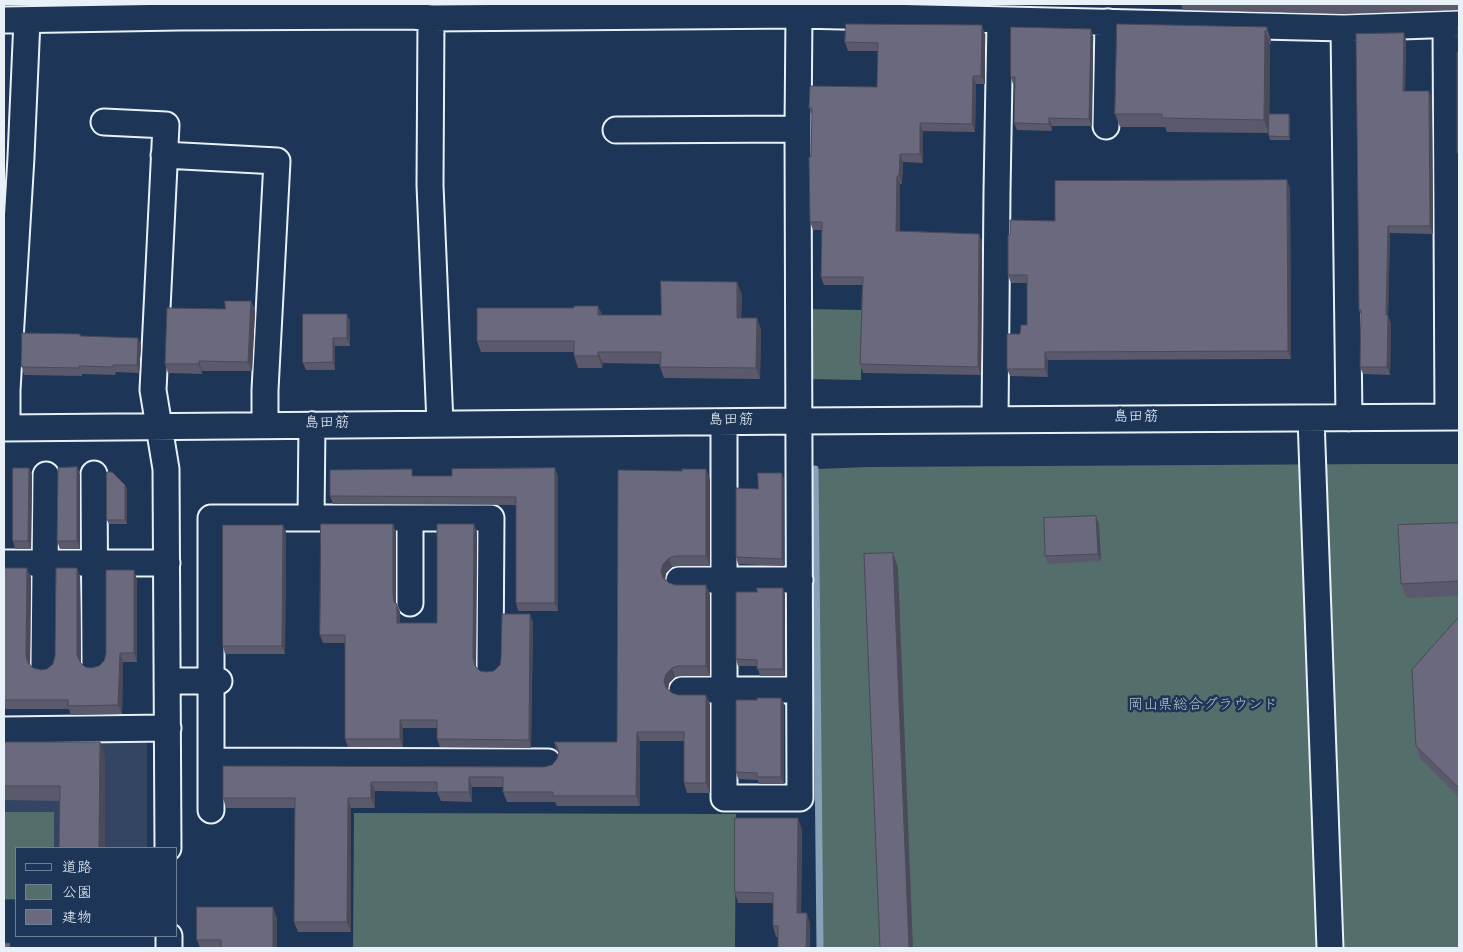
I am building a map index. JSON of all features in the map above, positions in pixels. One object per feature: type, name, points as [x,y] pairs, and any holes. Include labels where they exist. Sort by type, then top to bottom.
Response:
[{"type":"street","points":[[5,428],[8,380],[15,20],[179,10],[419,12],[528,10],[1108,22],[1164,13],[1344,28],[1453,25],[1454,417]]},
{"type":"street","points":[[419,12],[430,185],[440,424]]},
{"type":"street","points":[[724,422],[724,798],[800,798],[799,15]]},
{"type":"street","points":[[995,420],[996,211],[1000,21]]},
{"type":"street","points":[[1106,126],[1108,22]]},
{"type":"street","points":[[1344,28],[1349,418]]},
{"type":"street","points":[[104,122],[166,125],[153,390],[166,469],[168,847]]},
{"type":"street","points":[[616,130],[798,129]]},
{"type":"street","points":[[164,156],[277,161],[265,390],[265,425]]},
{"type":"street","name":"島田筋","points":[[5,428],[1454,417]]},
{"type":"street","points":[[1311,418],[1330,948]]},
{"type":"street","points":[[311,518],[312,425]]},
{"type":"street","points":[[94,474],[95,663]]},
{"type":"street","points":[[44,665],[46,475]]},
{"type":"street","points":[[211,810],[211,761],[215,681],[211,518],[490,518],[490,666]]},
{"type":"street","points":[[410,518],[410,603]]},
{"type":"street","points":[[4,563],[166,563]]},
{"type":"street","points":[[679,580],[800,580]]},
{"type":"street","points":[[167,681],[215,681]]},
{"type":"street","points":[[682,690],[800,690]]},
{"type":"street","points":[[4,730],[168,728]]},
{"type":"street","points":[[211,761],[548,762]]},
{"type":"shaded area","points":[[4,4],[173,4],[169,9],[4,12]]},
{"type":"shaded area","points":[[147,738],[147,847],[15,847],[15,900],[4,900],[4,740]]},
{"type":"green space","points":[[806,309],[862,310],[861,380],[805,379]]},
{"type":"green space","name":"岡山県総合グラウンド","points":[[1459,464],[1459,948],[821,948],[817,469],[867,467]]},
{"type":"green space","points":[[4,812],[54,812],[54,847],[15,847],[15,899],[4,899]]},
{"type":"green space","points":[[354,813],[736,814],[735,948],[353,948]]},
{"type":"building","points":[[846,24],[982,25],[981,76],[973,76],[972,124],[920,123],[920,154],[900,154],[899,176],[897,176],[896,231],[979,234],[978,367],[860,364],[863,277],[821,277],[822,222],[810,222],[809,157],[811,157],[812,108],[809,108],[810,86],[877,87],[878,43],[845,42]]},
{"type":"building","points":[[1117,24],[1267,27],[1267,31],[1265,31],[1264,120],[1162,118],[1162,114],[1115,114]]},
{"type":"building","points":[[1011,27],[1091,29],[1089,119],[1049,118],[1049,124],[1014,123],[1015,77],[1011,77]]},
{"type":"building","points":[[1458,27],[1459,153],[1457,153],[1457,52]]},
{"type":"building","points":[[1404,33],[1403,91],[1429,91],[1430,226],[1388,226],[1387,367],[1360,367],[1361,310],[1359,310],[1356,34]]},
{"type":"building","points":[[1269,114],[1289,114],[1289,137],[1269,136]]},
{"type":"building","points":[[1287,180],[1288,351],[1045,352],[1045,369],[1007,369],[1007,334],[1020,334],[1021,325],[1027,325],[1027,275],[1008,275],[1010,220],[1055,221],[1055,181]]},
{"type":"building","points":[[661,281],[737,282],[737,318],[757,318],[756,368],[660,367],[661,352],[598,352],[598,356],[574,356],[574,341],[477,341],[477,308],[574,308],[574,306],[598,306],[598,315],[661,315]]},
{"type":"building","points":[[225,301],[251,301],[248,362],[199,361],[199,364],[165,364],[167,308],[225,309]]},
{"type":"building","points":[[303,314],[347,314],[347,338],[333,338],[333,362],[303,363]]},
{"type":"building","points":[[22,333],[138,338],[137,365],[113,365],[113,367],[79,366],[79,368],[22,367]]},
{"type":"building","points":[[77,467],[77,541],[57,541],[58,468]]},
{"type":"building","points":[[13,468],[29,468],[28,541],[13,541]]},
{"type":"building","points":[[555,468],[555,603],[516,603],[516,497],[330,496],[330,470],[412,469],[412,476],[452,476],[452,469]]},
{"type":"building","points":[[682,469],[706,469],[706,556],[675,556],[669,558],[663,564],[661,571],[663,578],[675,585],[706,585],[706,666],[678,666],[672,668],[666,674],[664,681],[666,688],[678,695],[706,695],[706,783],[684,783],[684,732],[637,732],[636,796],[553,796],[553,792],[503,792],[503,777],[469,777],[469,792],[437,792],[437,782],[371,782],[371,798],[348,798],[347,922],[294,922],[295,798],[223,798],[223,766],[544,767],[552,765],[557,759],[559,752],[554,742],[617,742],[618,470],[682,471]]},
{"type":"building","points":[[107,472],[112,472],[125,485],[125,520],[107,520]]},
{"type":"building","points":[[758,473],[782,473],[782,559],[736,557],[736,488],[758,489]]},
{"type":"building","points":[[1096,516],[1098,554],[1045,556],[1044,518]]},
{"type":"building","points":[[1459,523],[1459,581],[1401,584],[1398,525]]},
{"type":"building","points":[[321,524],[393,524],[393,595],[394,602],[397,604],[397,623],[437,623],[437,524],[474,524],[473,658],[475,666],[480,671],[487,672],[494,671],[500,665],[502,614],[530,614],[529,740],[437,739],[437,720],[400,720],[400,739],[345,739],[345,635],[320,635]]},
{"type":"building","points":[[223,525],[283,525],[282,646],[223,646]]},
{"type":"building","points":[[893,553],[909,948],[880,948],[864,554]]},
{"type":"building","points":[[4,568],[27,568],[26,656],[28,663],[33,668],[41,670],[47,669],[53,664],[55,656],[56,568],[77,568],[77,655],[85,667],[91,668],[99,666],[104,661],[106,654],[106,570],[134,570],[134,653],[120,653],[118,705],[68,706],[68,700],[4,700]]},
{"type":"building","points":[[757,588],[783,588],[783,669],[757,669],[757,660],[736,659],[736,592],[757,592]]},
{"type":"building","points":[[1459,617],[1459,788],[1416,746],[1412,670]]},
{"type":"building","points":[[757,698],[781,698],[781,777],[757,777],[757,773],[736,772],[736,700],[757,700]]},
{"type":"building","points":[[4,742],[100,742],[99,847],[59,847],[60,786],[4,786]]},
{"type":"building","points":[[735,818],[798,818],[797,913],[807,913],[806,948],[778,948],[778,926],[773,926],[773,893],[735,892]]},
{"type":"building","points":[[197,907],[273,907],[273,948],[221,948],[221,940],[197,940]]},
{"type":"building","points":[[4,943],[10,943],[10,948],[4,948]]},
{"type":"waterway","points":[[815,469],[820,948]]}]
